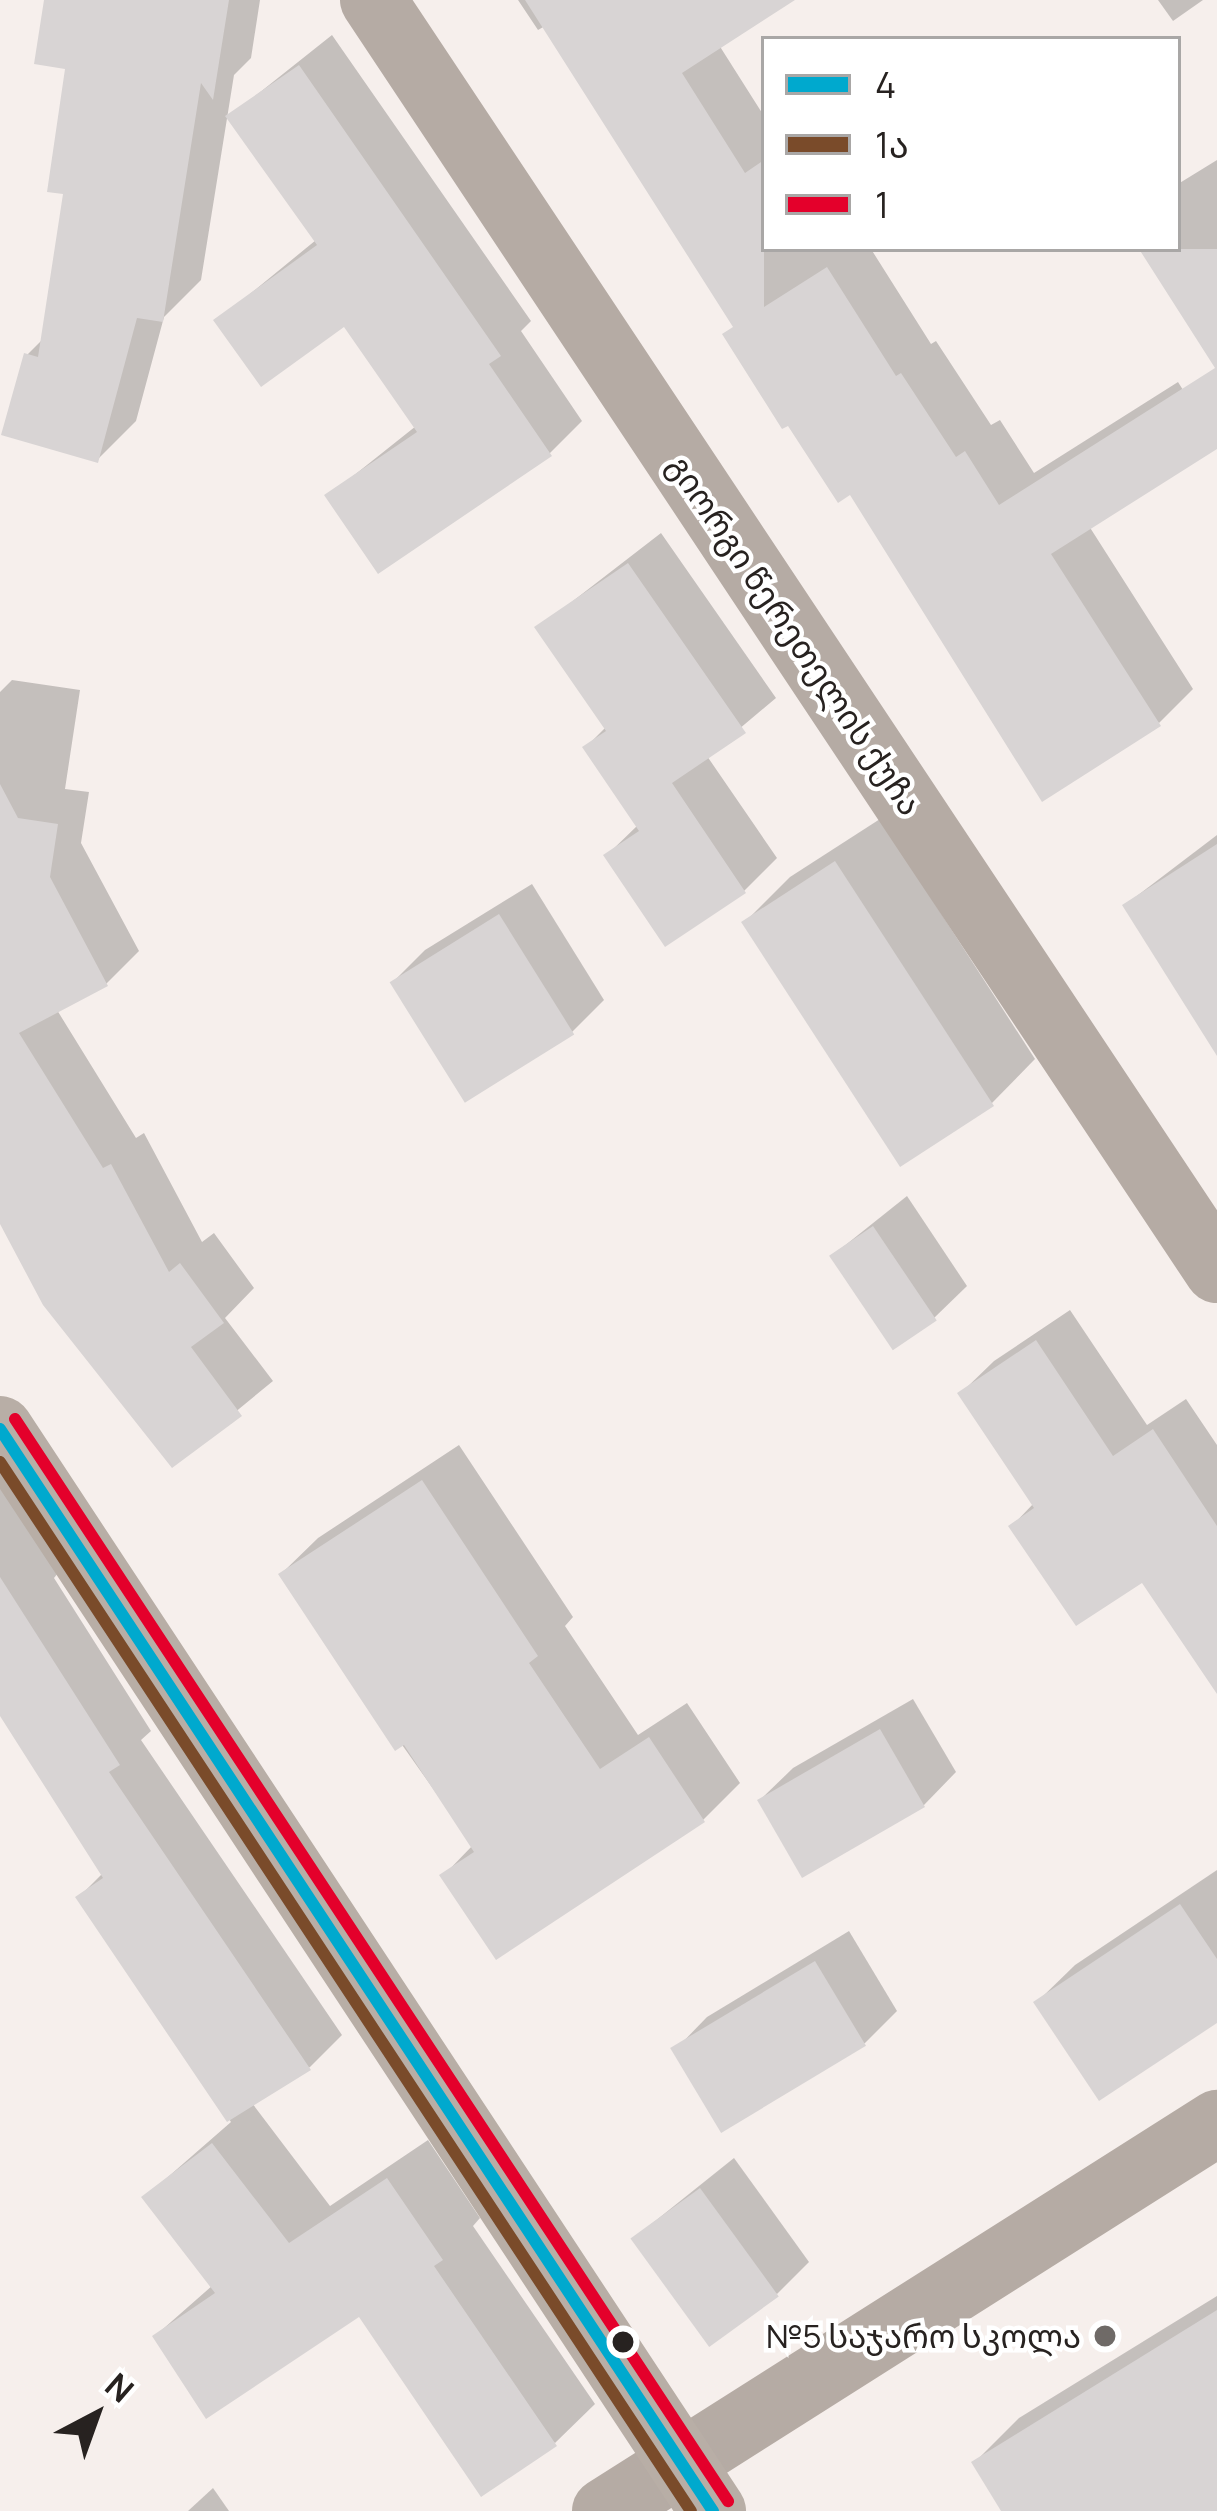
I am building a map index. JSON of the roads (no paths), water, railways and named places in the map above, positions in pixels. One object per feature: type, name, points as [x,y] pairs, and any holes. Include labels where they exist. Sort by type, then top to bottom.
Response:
[{"type":"main road","points":[[0,1429],[697,2486]]},
{"type":"street","name":"გიორგი წერეთელის ქუჩა","points":[[373,0],[1217,1270]]},
{"type":"street","points":[[605,2511],[697,2486],[1217,2123]]},
{"type":"place","name":"№5 საჯარო სკოლა","points":[[1105,2336]]}]
